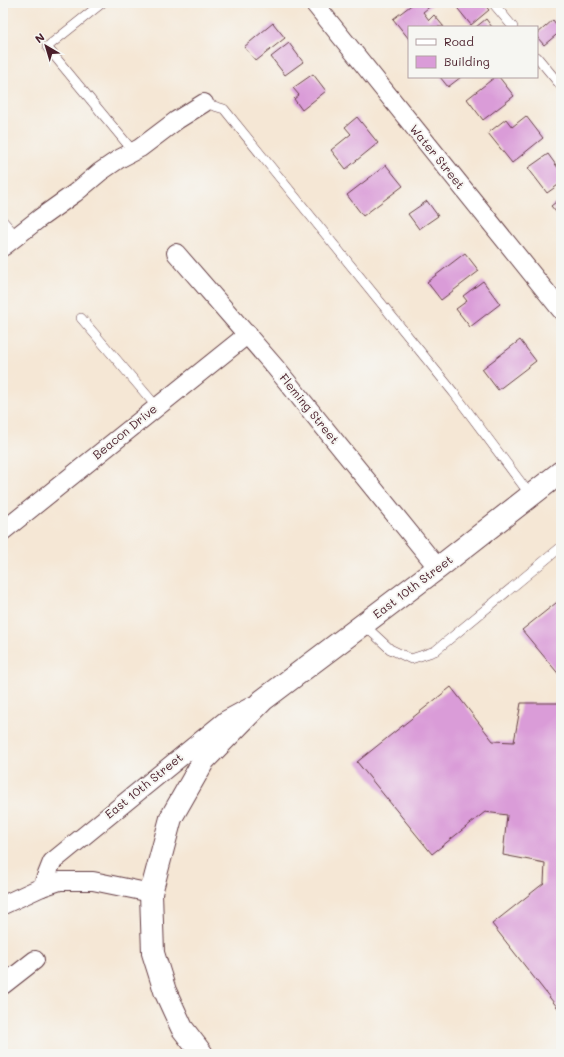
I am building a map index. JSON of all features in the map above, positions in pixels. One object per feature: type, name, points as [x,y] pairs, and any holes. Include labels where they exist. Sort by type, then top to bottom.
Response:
[{"type":"main road","name":"East 10th Street","points":[[202,1054],[182,1028],[165,991],[153,953],[151,893],[171,818],[204,760],[263,700],[438,568],[561,472]]},
{"type":"street","name":"Water Street","points":[[314,3],[561,310]]},
{"type":"street","points":[[10,242],[118,158],[133,151],[204,103]]},
{"type":"street","name":"Fleming Street","points":[[176,253],[248,334],[438,568]]},
{"type":"street","name":"Beacon Drive","points":[[3,531],[248,334]]},
{"type":"street","name":"East 10th Street","points":[[42,887],[52,862],[226,720],[263,700]]},
{"type":"street","points":[[3,905],[42,887],[60,881],[94,881],[151,893]]},
{"type":"street","points":[[3,985],[35,960]]},
{"type":"lane","points":[[102,3],[47,46],[133,151]]},
{"type":"lane","points":[[493,3],[511,26]]},
{"type":"lane","points":[[538,58],[561,86]]},
{"type":"lane","points":[[204,103],[224,109],[454,393],[531,496]]},
{"type":"lane","points":[[3,221],[10,242]]},
{"type":"lane","points":[[82,318],[157,407]]},
{"type":"lane","points":[[363,624],[390,649],[411,659],[435,651],[561,547]]},
{"type":"building","points":[[414,3],[430,3],[432,5],[423,12],[429,20],[434,15],[443,26],[408,26],[408,38],[393,19]]},
{"type":"building","points":[[483,3],[489,10],[471,25],[454,4]]},
{"type":"building","points":[[486,19],[491,26],[477,26]]},
{"type":"building","points":[[553,20],[561,31],[544,45],[538,38],[538,33]]},
{"type":"building","points":[[273,23],[285,38],[256,61],[244,47]]},
{"type":"building","points":[[289,43],[303,62],[285,75],[271,57]]},
{"type":"building","points":[[313,74],[326,91],[302,110],[294,99],[299,95],[293,88]]},
{"type":"building","points":[[441,78],[460,78],[448,87]]},
{"type":"building","points":[[494,78],[500,78],[514,96],[483,120],[467,99]]},
{"type":"building","points":[[526,116],[543,138],[512,163],[488,133],[506,119],[512,127]]},
{"type":"building","points":[[357,117],[378,143],[346,169],[331,150],[351,134],[345,127]]},
{"type":"building","points":[[548,154],[561,172],[561,183],[547,193],[528,168]]},
{"type":"building","points":[[386,165],[403,186],[363,216],[347,195]]},
{"type":"building","points":[[561,198],[561,218],[551,206]]},
{"type":"building","points":[[427,201],[438,216],[419,229],[408,214]]},
{"type":"building","points":[[465,253],[479,271],[441,300],[427,282]]},
{"type":"building","points":[[483,281],[500,304],[470,327],[456,309],[467,301],[463,296]]},
{"type":"building","points":[[520,340],[536,361],[498,390],[482,369]]},
{"type":"building","points":[[561,599],[561,677],[522,630]]},
{"type":"building","points":[[451,687],[493,741],[514,742],[521,703],[561,703],[561,1012],[492,924],[544,883],[545,863],[503,855],[507,815],[485,812],[432,854],[357,762]]}]
